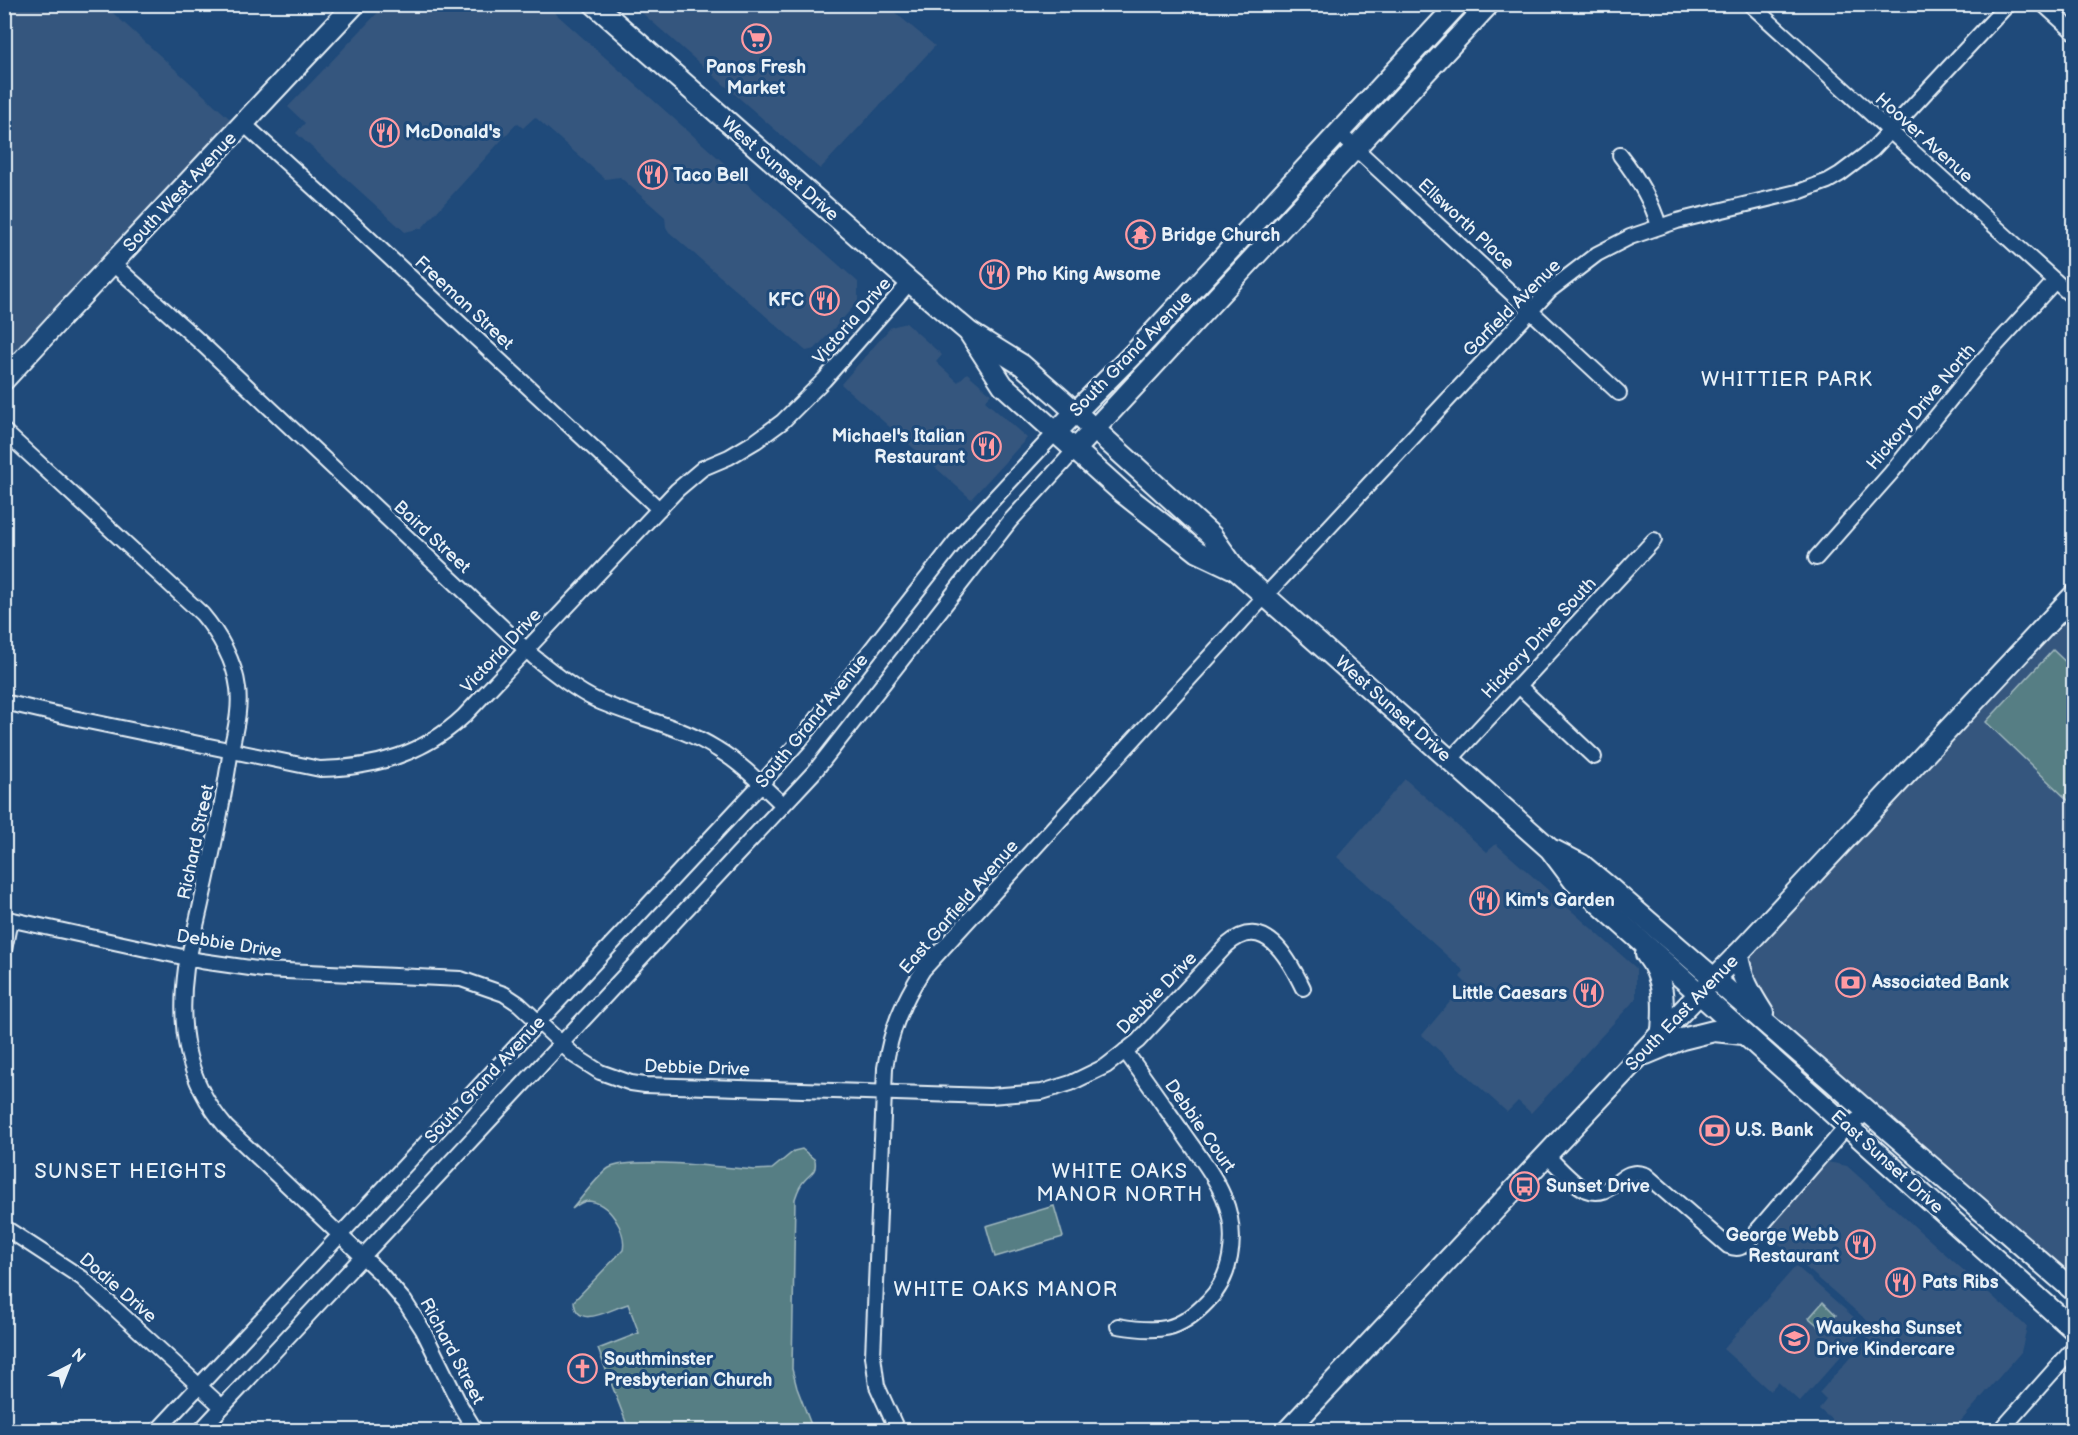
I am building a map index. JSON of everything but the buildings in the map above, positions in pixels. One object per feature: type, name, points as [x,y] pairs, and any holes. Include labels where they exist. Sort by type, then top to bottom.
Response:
[{"type":"main road","name":"South West Avenue","points":[[4,380],[355,4]]},
{"type":"main road","name":"West Sunset Drive","points":[[594,4],[969,332],[1022,364],[1077,412],[1212,536],[1236,570],[1550,849],[1574,881],[1699,994]]},
{"type":"main road","name":"South Grand Avenue","points":[[1056,432],[1138,350],[1458,4]]},
{"type":"main road","name":"South Grand Avenue","points":[[1075,450],[1356,148],[1482,7]]},
{"type":"main road","name":"West Sunset Drive","points":[[969,332],[1003,385],[1123,493],[1198,552],[1236,570]]},
{"type":"main road","name":"South East Avenue","points":[[1288,1431],[2073,595]]},
{"type":"main road","name":"West Sunset Drive","points":[[1550,849],[1582,865],[1715,978]]},
{"type":"main road","points":[[1622,924],[1652,962],[1660,979],[1664,999],[1662,1032]]},
{"type":"main road","points":[[1738,954],[1740,966],[1752,995],[1773,1028]]},
{"type":"main road","name":"East Sunset Drive","points":[[1715,978],[2073,1291]]},
{"type":"main road","name":"East Sunset Drive","points":[[1699,994],[2073,1330]]},
{"type":"main road","points":[[1640,1056],[1682,1039],[1714,1031],[1743,1034]]},
{"type":"street","name":"Hoover Avenue","points":[[1750,4],[2073,298]]},
{"type":"street","name":"Garfield Avenue","points":[[1265,596],[1550,290],[1597,254],[1630,237],[1659,226],[1801,191],[1828,181],[1860,161],[2008,4]]},
{"type":"street","points":[[2043,4],[2073,32]]},
{"type":"street","name":"Freeman Street","points":[[244,124],[659,509]]},
{"type":"street","name":"Ellsworth Place","points":[[1340,133],[1619,393]]},
{"type":"street","points":[[1620,154],[1635,174],[1654,208],[1659,226]]},
{"type":"street","name":"Baird Street","points":[[113,264],[199,341],[527,651],[566,682],[597,700],[692,736],[717,748],[742,766],[783,805]]},
{"type":"street","points":[[1209,272],[1226,287]]},
{"type":"street","name":"Hickory Drive North","points":[[1816,558],[1892,473],[1977,366],[2055,281]]},
{"type":"street","name":"Victoria Drive","points":[[4,702],[320,769],[381,763],[427,743],[444,733],[464,716],[677,490],[703,468],[729,457],[756,441],[799,406],[910,282]]},
{"type":"street","points":[[1138,350],[1154,363]]},
{"type":"street","name":"Richard Street","points":[[4,431],[202,614],[213,627],[230,661],[238,688],[238,717],[183,993],[182,1019],[187,1055],[201,1090],[226,1127],[363,1256],[415,1316],[475,1431]]},
{"type":"street","name":"South Grand Avenue","points":[[159,1431],[761,784],[802,738],[963,532],[1056,432]]},
{"type":"street","name":"South Grand Avenue","points":[[201,1431],[815,771],[1010,520],[1075,450]]},
{"type":"street","name":"Hickory Drive South","points":[[1450,760],[1654,540]]},
{"type":"street","name":"East Garfield Avenue","points":[[897,1431],[877,1386],[873,1356],[885,1068],[891,1037],[900,1010],[923,970],[1265,596]]},
{"type":"street","points":[[1519,686],[1594,757]]},
{"type":"street","points":[[4,950],[8,919]]},
{"type":"street","name":"Debbie Drive","points":[[8,919],[189,957],[264,970],[461,979],[504,994],[519,1004],[575,1056],[600,1072],[638,1084],[990,1096],[1042,1092],[1071,1083],[1107,1066],[1138,1041],[1227,945],[1242,934],[1258,935],[1273,942],[1292,964],[1302,988]]},
{"type":"street","name":"Debbie Court","points":[[1118,1326],[1141,1330],[1162,1330],[1182,1324],[1196,1314],[1221,1284],[1228,1267],[1232,1237],[1231,1217],[1217,1182],[1125,1051]]},
{"type":"street","points":[[1547,1156],[1581,1187],[1593,1192],[1605,1191],[1633,1172],[1646,1175],[1728,1246],[1737,1249],[1742,1248],[1847,1126],[1870,1112]]},
{"type":"street","name":"Dodie Drive","points":[[4,1227],[82,1278],[222,1407]]},
{"type":"street","points":[[2001,1431],[2073,1348]]},
{"type":"shaded area","points":[[5,5],[104,5],[239,127],[5,378]]},
{"type":"shaded area","points":[[385,5],[546,5],[858,282],[858,302],[815,349],[806,351],[669,232],[665,217],[620,177],[605,179],[535,117],[523,128],[517,123],[422,228],[405,232],[296,133],[305,123],[288,107]]},
{"type":"shaded area","points":[[633,5],[886,5],[935,46],[820,169]]},
{"type":"shaded area","points":[[906,323],[942,355],[936,362],[958,382],[967,373],[991,394],[985,401],[1027,438],[971,499],[841,384],[891,327]]},
{"type":"shaded area","points":[[2073,614],[2073,1279],[1762,1003],[1748,963],[1752,955]]},
{"type":"shaded area","points":[[1405,779],[1487,852],[1496,844],[1636,968],[1636,998],[1531,1113],[1518,1101],[1507,1112],[1422,1035],[1466,983],[1460,977],[1464,971],[1337,857]]},
{"type":"shaded area","points":[[1828,1162],[1847,1166],[2027,1327],[2021,1352],[1953,1430],[1844,1430],[1819,1409],[1826,1400],[1819,1393],[1872,1333],[1871,1324],[1765,1232]]},
{"type":"shaded area","name":"Waukesha Sunset Drive Kindercare","points":[[1796,1266],[1866,1328],[1800,1402],[1778,1382],[1770,1391],[1723,1349]]},
{"type":"green space","points":[[2053,650],[2073,669],[2073,805],[1986,722]]},
{"type":"green space","points":[[802,1149],[815,1160],[815,1167],[801,1185],[795,1199],[792,1369],[813,1430],[629,1430],[598,1349],[639,1333],[628,1304],[588,1317],[576,1310],[574,1301],[623,1250],[622,1234],[615,1219],[603,1206],[588,1201],[572,1209],[605,1171],[620,1165],[657,1163],[755,1170],[772,1169],[794,1151]]},
{"type":"green space","points":[[1054,1206],[1063,1237],[995,1257],[986,1226]]},
{"type":"green space","points":[[1823,1302],[1836,1315],[1823,1330],[1809,1318]]},
{"type":"place","name":"Panos Fresh Market","points":[[756,38]]},
{"type":"place","name":"McDonald's","points":[[384,132]]},
{"type":"place","name":"Taco Bell","points":[[652,175]]},
{"type":"place","name":"Bridge Church","points":[[1140,235]]},
{"type":"place","name":"Pho King Awsome","points":[[995,274]]},
{"type":"place","name":"KFC","points":[[825,300]]},
{"type":"place","name":"Michael's Italian Restaurant","points":[[986,446]]},
{"type":"place","name":"Kim's Garden","points":[[1484,900]]},
{"type":"place","name":"Associated Bank","points":[[1851,982]]},
{"type":"place","name":"Little Caesars","points":[[1588,993]]},
{"type":"place","name":"U.S. Bank","points":[[1714,1130]]},
{"type":"place","name":"Sunset Drive","points":[[1525,1186]]},
{"type":"place","name":"George Webb Restaurant","points":[[1860,1245]]},
{"type":"place","name":"Pats Ribs","points":[[1901,1282]]},
{"type":"place","name":"Waukesha Sunset Drive Kindercare","points":[[1795,1338]]},
{"type":"place","name":"Southminster Presbyterian Church","points":[[583,1369]]},
{"type":"district","name":"WHITTIER PARK","points":[[1787,380]]},
{"type":"district","name":"SUNSET HEIGHTS","points":[[131,1172]]},
{"type":"district","name":"WHITE OAKS MANOR NORTH","points":[[1120,1184]]},
{"type":"district","name":"WHITE OAKS MANOR","points":[[1006,1290]]}]
